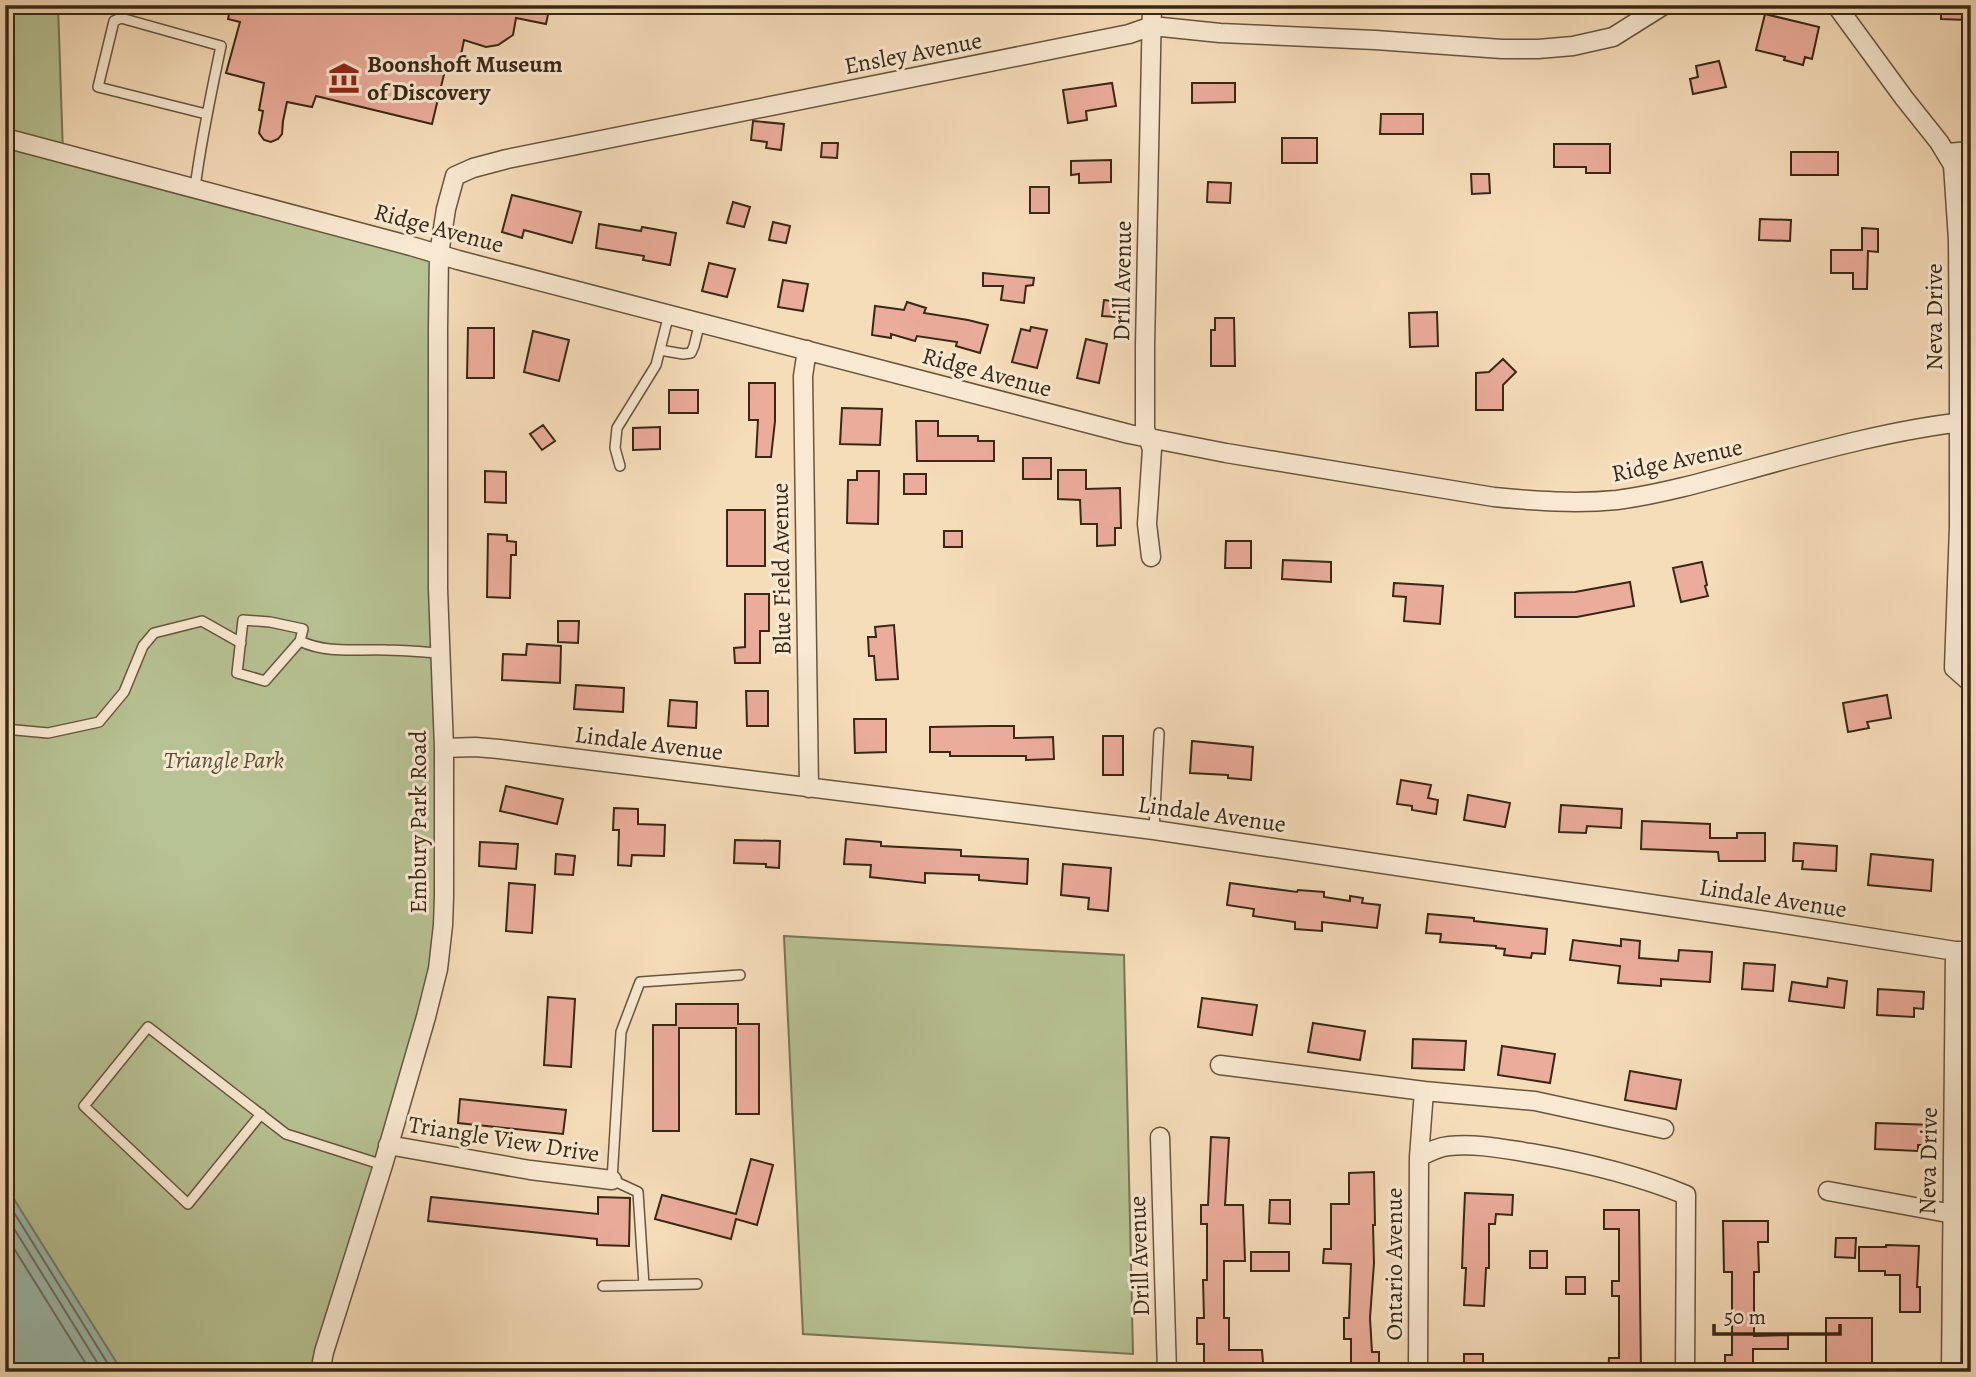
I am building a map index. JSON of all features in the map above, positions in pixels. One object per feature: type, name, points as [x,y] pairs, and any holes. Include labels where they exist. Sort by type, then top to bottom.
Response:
[{"type":"street","name":"Drill Avenue","points":[[1151,557],[1147,524],[1152,449],[1145,429],[1145,346],[1152,5]]},
{"type":"street","name":"Ensley Avenue","points":[[439,254],[446,209],[455,176],[473,168],[588,142],[1129,34],[1152,26],[1220,33],[1538,49],[1573,46],[1613,37],[1664,5]]},
{"type":"street","name":"Neva Drive","points":[[1836,5],[1953,164],[1958,218],[1959,372],[1964,422],[1954,668],[1971,683]]},
{"type":"street","name":"Ridge Avenue","points":[[5,138],[1148,438],[1494,497],[1580,502],[1662,493],[1902,431],[1964,422]]},
{"type":"street","points":[[1947,153],[1971,151]]},
{"type":"street","name":"Embury Park Road","points":[[320,1372],[383,1165],[438,969],[444,897],[444,748],[437,475],[439,254]]},
{"type":"street","name":"Blue Field Avenue","points":[[807,350],[803,376],[809,788]]},
{"type":"street","name":"Lindale Avenue","points":[[444,748],[499,749],[1154,830],[1963,951]]},
{"type":"street","name":"Neva Drive","points":[[1951,1372],[1952,1214],[1963,951]]},
{"type":"street","points":[[1220,1065],[1424,1091],[1535,1101],[1664,1129]]},
{"type":"street","name":"Ontario Avenue","points":[[1418,1372],[1419,1157],[1424,1091]]},
{"type":"street","name":"Drill Avenue","points":[[1160,1138],[1167,1372]]},
{"type":"street","name":"Triangle View Drive","points":[[388,1146],[530,1170],[612,1180]]},
{"type":"street","points":[[1419,1157],[1448,1146],[1503,1148],[1580,1162],[1651,1180],[1686,1195],[1685,1372]]},
{"type":"street","points":[[1828,1191],[1952,1214]]},
{"type":"lane","points":[[195,188],[200,142],[221,46],[121,18],[114,21],[98,87],[206,114]]},
{"type":"lane","points":[[620,467],[615,448],[617,428],[656,365],[668,314]]},
{"type":"lane","points":[[660,350],[691,353],[700,322]]},
{"type":"lane","points":[[243,620],[303,629],[300,641],[265,681],[237,673],[243,620]]},
{"type":"lane","points":[[5,729],[48,733],[99,722],[124,692],[143,646],[154,633],[202,621],[241,643]]},
{"type":"lane","points":[[300,641],[314,648],[440,653]]},
{"type":"lane","points":[[1154,830],[1159,733]]},
{"type":"lane","points":[[644,1284],[638,1192],[612,1180],[621,1032],[640,982],[740,975]]},
{"type":"lane","points":[[261,1114],[188,1204],[84,1106],[148,1027],[261,1114],[286,1134],[383,1165]]},
{"type":"lane","points":[[603,1286],[697,1284]]},
{"type":"green space","name":"Triangle Park","points":[[5,5],[58,5],[63,154],[439,254],[443,926],[324,1352],[304,1372],[121,1372],[5,1185]]},
{"type":"green space","points":[[784,936],[1124,955],[1133,1354],[803,1334]]},
{"type":"water","points":[[5,1185],[115,1360],[121,1372],[5,1372]]},
{"type":"building","name":"Boonshoft Museum of Discovery","points":[[231,5],[550,5],[546,24],[516,18],[513,35],[498,45],[486,47],[464,40],[459,65],[447,62],[432,124],[316,96],[312,107],[287,102],[282,134],[271,142],[264,140],[259,133],[263,111],[259,110],[264,83],[226,73],[240,22],[228,19]]},
{"type":"building","points":[[1941,5],[1967,5],[1966,20],[1941,19]]},
{"type":"building","points":[[1765,14],[1819,27],[1812,59],[1805,57],[1803,65],[1784,60],[1785,57],[1756,50]]},
{"type":"building","points":[[1719,61],[1726,87],[1693,94],[1690,79],[1698,77],[1696,66]]},
{"type":"building","points":[[1112,83],[1116,106],[1086,111],[1087,120],[1068,123],[1063,90]]},
{"type":"building","points":[[1192,83],[1235,83],[1235,102],[1192,103]]},
{"type":"building","points":[[1381,114],[1423,114],[1423,134],[1380,134]]},
{"type":"building","points":[[753,121],[784,124],[781,150],[766,148],[767,142],[751,140]]},
{"type":"building","points":[[1282,138],[1317,138],[1317,163],[1282,163]]},
{"type":"building","points":[[822,143],[838,143],[837,158],[821,157]]},
{"type":"building","points":[[1554,144],[1610,144],[1610,173],[1586,173],[1586,167],[1554,167]]},
{"type":"building","points":[[1791,152],[1838,152],[1838,175],[1791,175]]},
{"type":"building","points":[[1111,160],[1111,182],[1079,183],[1079,174],[1071,175],[1071,161]]},
{"type":"building","points":[[1471,174],[1489,174],[1490,193],[1472,194]]},
{"type":"building","points":[[1208,182],[1231,183],[1230,203],[1207,202]]},
{"type":"building","points":[[1030,187],[1049,187],[1049,213],[1030,213]]},
{"type":"building","points":[[512,195],[581,212],[572,243],[524,230],[522,238],[502,232]]},
{"type":"building","points":[[733,202],[750,207],[744,227],[727,223]]},
{"type":"building","points":[[1760,219],[1791,220],[1790,241],[1759,240]]},
{"type":"building","points":[[773,222],[790,226],[786,243],[769,240]]},
{"type":"building","points":[[599,224],[676,233],[670,265],[643,260],[644,256],[596,248]]},
{"type":"building","points":[[1862,228],[1878,229],[1878,252],[1868,251],[1867,289],[1853,289],[1853,273],[1831,273],[1831,250],[1862,250]]},
{"type":"building","points":[[709,263],[735,269],[727,297],[702,291]]},
{"type":"building","points":[[983,273],[1034,278],[1033,285],[1026,286],[1024,303],[1001,300],[1003,286],[983,286]]},
{"type":"building","points":[[783,280],[808,284],[803,311],[778,307]]},
{"type":"building","points":[[1104,300],[1119,302],[1117,317],[1102,316]]},
{"type":"building","points":[[907,302],[926,308],[924,313],[988,325],[980,353],[956,346],[957,342],[917,336],[915,341],[891,334],[891,338],[872,335],[875,306],[904,310]]},
{"type":"building","points":[[1437,312],[1438,346],[1410,347],[1409,313]]},
{"type":"building","points":[[1215,318],[1234,318],[1235,366],[1211,366],[1211,330],[1215,330]]},
{"type":"building","points":[[1031,327],[1047,330],[1037,368],[1012,362],[1021,329],[1030,331]]},
{"type":"building","points":[[468,328],[494,328],[494,378],[467,378]]},
{"type":"building","points":[[533,331],[569,340],[559,381],[524,372]]},
{"type":"building","points":[[1086,339],[1107,344],[1099,383],[1077,378]]},
{"type":"building","points":[[1503,359],[1516,372],[1503,385],[1503,410],[1476,410],[1476,373],[1489,372]]},
{"type":"building","points":[[749,383],[775,383],[771,457],[756,457],[758,420],[749,420]]},
{"type":"building","points":[[669,390],[698,390],[698,413],[669,413]]},
{"type":"building","points":[[842,408],[882,409],[880,445],[840,444]]},
{"type":"building","points":[[916,421],[938,421],[938,436],[978,436],[978,441],[994,441],[994,461],[917,461]]},
{"type":"building","points":[[543,425],[555,441],[542,450],[530,434]]},
{"type":"building","points":[[660,427],[660,449],[633,450],[633,428]]},
{"type":"building","points":[[1023,458],[1051,458],[1051,479],[1023,479]]},
{"type":"building","points":[[1058,470],[1086,470],[1086,489],[1120,488],[1121,528],[1115,528],[1115,545],[1097,546],[1097,524],[1081,524],[1080,500],[1058,499]]},
{"type":"building","points":[[485,471],[506,472],[506,503],[485,502]]},
{"type":"building","points":[[857,471],[879,471],[878,524],[847,523],[848,480],[857,480]]},
{"type":"building","points":[[904,474],[926,474],[926,494],[904,494]]},
{"type":"building","points":[[727,510],[765,510],[765,566],[727,566]]},
{"type":"building","points":[[944,531],[962,531],[962,547],[944,547]]},
{"type":"building","points":[[488,534],[507,535],[507,541],[516,542],[516,555],[511,555],[510,598],[487,597]]},
{"type":"building","points":[[1226,541],[1251,541],[1251,568],[1225,568]]},
{"type":"building","points":[[1283,560],[1331,562],[1331,582],[1282,579]]},
{"type":"building","points":[[1702,562],[1708,596],[1681,602],[1673,568]]},
{"type":"building","points":[[1630,582],[1634,606],[1577,617],[1515,617],[1515,593],[1575,592]]},
{"type":"building","points":[[1394,583],[1443,586],[1440,624],[1404,621],[1406,597],[1393,596]]},
{"type":"building","points":[[745,594],[769,594],[769,631],[760,631],[760,663],[735,663],[734,648],[745,647]]},
{"type":"building","points":[[558,621],[579,621],[578,643],[558,642]]},
{"type":"building","points":[[894,625],[898,679],[876,680],[874,656],[869,656],[868,637],[876,637],[875,627]]},
{"type":"building","points":[[527,644],[561,646],[560,683],[502,680],[503,654],[526,655]]},
{"type":"building","points":[[576,685],[624,688],[623,712],[574,709]]},
{"type":"building","points":[[746,691],[768,691],[768,726],[747,726]]},
{"type":"building","points":[[1887,695],[1891,718],[1867,722],[1869,728],[1848,732],[1843,703]]},
{"type":"building","points":[[670,700],[697,702],[696,728],[668,726]]},
{"type":"building","points":[[854,719],[886,719],[886,752],[855,753]]},
{"type":"building","points":[[1014,726],[1014,738],[1053,737],[1054,759],[1026,760],[1026,756],[950,756],[950,752],[930,752],[930,727]]},
{"type":"building","points":[[1103,736],[1123,736],[1123,775],[1103,775]]},
{"type":"building","points":[[1192,741],[1253,747],[1251,780],[1228,778],[1228,775],[1190,773]]},
{"type":"building","points":[[1401,780],[1431,785],[1428,798],[1438,800],[1436,814],[1397,804]]},
{"type":"building","points":[[506,786],[563,799],[557,824],[500,811]]},
{"type":"building","points":[[1468,795],[1510,803],[1505,827],[1464,820]]},
{"type":"building","points":[[1561,805],[1622,809],[1621,828],[1587,826],[1586,833],[1559,832]]},
{"type":"building","points":[[614,808],[638,809],[638,824],[665,825],[664,856],[632,855],[631,866],[618,865],[619,830],[613,830]]},
{"type":"building","points":[[1642,821],[1710,824],[1710,838],[1737,838],[1737,833],[1765,833],[1765,861],[1719,861],[1718,852],[1641,849]]},
{"type":"building","points":[[846,839],[881,842],[881,846],[961,850],[961,856],[1028,859],[1027,884],[979,880],[979,875],[925,873],[925,883],[870,877],[871,865],[844,864]]},
{"type":"building","points":[[735,840],[780,841],[779,868],[766,867],[766,864],[734,863]]},
{"type":"building","points":[[480,842],[518,844],[516,869],[479,866]]},
{"type":"building","points":[[1794,843],[1837,846],[1836,871],[1802,869],[1803,861],[1793,861]]},
{"type":"building","points":[[556,854],[575,856],[573,875],[555,874]]},
{"type":"building","points":[[1871,854],[1933,860],[1931,891],[1868,885]]},
{"type":"building","points":[[1063,864],[1111,868],[1108,911],[1088,909],[1089,898],[1061,895]]},
{"type":"building","points":[[509,883],[535,885],[532,933],[506,931]]},
{"type":"building","points":[[1230,883],[1297,892],[1324,892],[1324,897],[1350,901],[1350,896],[1363,898],[1362,903],[1380,905],[1377,928],[1322,922],[1322,931],[1295,929],[1295,922],[1253,916],[1254,909],[1227,905]]},
{"type":"building","points":[[1428,914],[1547,929],[1545,954],[1532,953],[1531,958],[1504,955],[1505,949],[1496,946],[1440,942],[1441,934],[1426,933]]},
{"type":"building","points":[[1621,939],[1640,941],[1639,958],[1678,961],[1679,950],[1712,952],[1710,982],[1661,979],[1661,986],[1618,983],[1620,966],[1570,960],[1573,940],[1621,946]]},
{"type":"building","points":[[1744,963],[1775,965],[1773,991],[1742,989]]},
{"type":"building","points":[[1828,978],[1847,981],[1844,1008],[1789,1001],[1792,982],[1827,987]]},
{"type":"building","points":[[1878,989],[1924,992],[1923,1009],[1914,1008],[1914,1017],[1877,1015]]},
{"type":"building","points":[[548,997],[575,999],[571,1067],[544,1065]]},
{"type":"building","points":[[1202,998],[1257,1005],[1252,1035],[1198,1027]]},
{"type":"building","points":[[676,1004],[738,1004],[738,1024],[759,1024],[759,1114],[736,1114],[736,1028],[679,1028],[679,1131],[653,1131],[653,1025],[676,1025]]},
{"type":"building","points":[[1313,1023],[1365,1031],[1360,1060],[1308,1052]]},
{"type":"building","points":[[1413,1039],[1466,1041],[1464,1070],[1412,1068]]},
{"type":"building","points":[[1502,1046],[1555,1054],[1550,1083],[1498,1075]]},
{"type":"building","points":[[1630,1071],[1681,1080],[1676,1109],[1625,1100]]},
{"type":"building","points":[[460,1099],[566,1110],[563,1134],[458,1123]]},
{"type":"building","points":[[1876,1123],[1934,1125],[1933,1145],[1918,1145],[1918,1151],[1875,1149]]},
{"type":"building","points":[[1211,1137],[1229,1138],[1225,1205],[1243,1205],[1245,1261],[1224,1261],[1224,1318],[1229,1318],[1229,1350],[1262,1350],[1263,1363],[1231,1364],[1231,1372],[1204,1372],[1204,1344],[1197,1344],[1197,1318],[1204,1318],[1203,1280],[1207,1280],[1207,1224],[1201,1224],[1201,1205],[1208,1205]]},
{"type":"building","points":[[751,1159],[773,1165],[757,1225],[736,1219],[731,1239],[655,1219],[662,1195],[736,1214]]},
{"type":"building","points":[[1374,1172],[1374,1263],[1370,1318],[1372,1352],[1379,1352],[1379,1372],[1351,1372],[1351,1339],[1344,1339],[1344,1318],[1349,1318],[1351,1264],[1323,1263],[1324,1249],[1331,1249],[1331,1204],[1349,1204],[1349,1173]]},
{"type":"building","points":[[1465,1193],[1513,1195],[1512,1215],[1496,1214],[1495,1224],[1489,1224],[1489,1268],[1486,1268],[1484,1306],[1464,1305],[1466,1268],[1462,1268]]},
{"type":"building","points":[[431,1197],[598,1214],[598,1197],[630,1198],[629,1246],[597,1245],[597,1239],[428,1221]]},
{"type":"building","points":[[1270,1200],[1290,1200],[1290,1224],[1269,1223]]},
{"type":"building","points":[[1604,1210],[1639,1210],[1641,1372],[1608,1371],[1609,1358],[1619,1358],[1619,1296],[1612,1296],[1612,1281],[1619,1281],[1619,1229],[1604,1229]]},
{"type":"building","points":[[1723,1221],[1768,1221],[1768,1242],[1758,1242],[1759,1272],[1754,1272],[1754,1336],[1788,1335],[1788,1349],[1753,1349],[1753,1372],[1725,1372],[1725,1355],[1732,1355],[1732,1272],[1724,1272]]},
{"type":"building","points":[[1836,1238],[1856,1238],[1855,1258],[1835,1257]]},
{"type":"building","points":[[1919,1246],[1917,1287],[1920,1287],[1920,1312],[1900,1312],[1900,1275],[1885,1275],[1885,1271],[1859,1271],[1859,1247]]},
{"type":"building","points":[[1530,1251],[1547,1251],[1547,1268],[1530,1268]]},
{"type":"building","points":[[1251,1252],[1289,1252],[1289,1271],[1251,1271]]},
{"type":"building","points":[[1566,1277],[1585,1277],[1585,1294],[1566,1294]]},
{"type":"building","points":[[1826,1318],[1872,1318],[1872,1372],[1826,1372]]},
{"type":"building","points":[[1464,1354],[1483,1354],[1483,1372],[1464,1372]]},
{"type":"place","name":"Boonshoft Museum of Discovery","points":[[344,78]]}]
